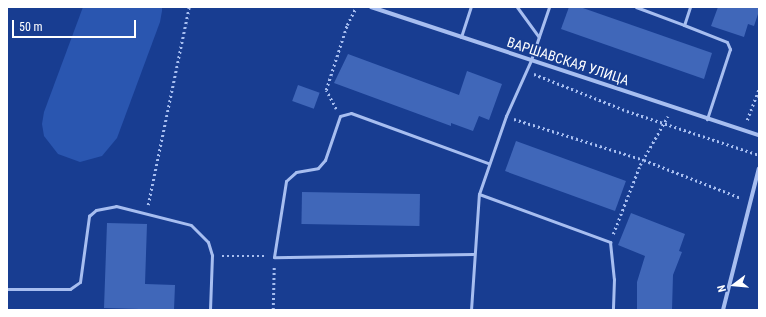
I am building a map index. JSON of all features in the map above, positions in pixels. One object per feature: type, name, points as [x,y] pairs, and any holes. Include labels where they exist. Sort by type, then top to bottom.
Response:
[{"type":"street","name":"ВАРШАВСКАЯ УЛИЦА","points":[[371,7],[380,8],[461,37],[759,135]]},
{"type":"street","points":[[723,310],[752,202],[759,168]]},
{"type":"lane","points":[[461,37],[471,7]]},
{"type":"lane","points":[[517,7],[539,37]]},
{"type":"lane","points":[[471,310],[473,254],[479,194],[488,163],[506,116],[531,60],[549,7]]},
{"type":"lane","points":[[636,7],[684,24],[727,42],[730,49],[707,119]]},
{"type":"lane","points":[[684,24],[690,7]]},
{"type":"lane","points":[[473,254],[274,257],[286,181],[296,172],[318,168],[324,160],[340,116],[351,113],[488,163]]},
{"type":"lane","points":[[479,194],[610,242],[614,280],[613,310]]},
{"type":"lane","points":[[7,289],[70,289],[80,282],[88,216],[96,210],[116,206],[191,225],[208,242],[212,255],[210,310]]},
{"type":"path","points":[[146,214],[189,7]]},
{"type":"path","points":[[340,116],[326,90],[348,25],[356,7]]},
{"type":"path","points":[[526,71],[665,123],[759,155]]},
{"type":"path","points":[[743,130],[759,89]]},
{"type":"path","points":[[610,242],[644,160],[673,107]]},
{"type":"path","points":[[506,116],[644,160],[752,202]]},
{"type":"path","points":[[212,255],[274,257],[273,310]]},
{"type":"shaded area","points":[[83,7],[162,7],[162,11],[160,22],[117,138],[102,156],[80,162],[58,154],[44,136],[42,124],[44,112]]},
{"type":"building","points":[[569,7],[580,7],[712,53],[704,79],[561,29]]},
{"type":"building","points":[[718,7],[759,7],[759,11],[754,26],[748,24],[744,37],[711,26]]},
{"type":"building","points":[[348,54],[459,95],[467,71],[502,84],[489,120],[479,116],[473,131],[451,123],[451,126],[334,83]]},
{"type":"building","points":[[298,85],[320,93],[314,109],[292,101]]},
{"type":"building","points":[[516,141],[626,181],[615,211],[505,171]]},
{"type":"building","points":[[302,192],[420,194],[419,226],[301,224]]},
{"type":"building","points":[[631,213],[685,234],[679,251],[682,252],[673,275],[672,310],[637,310],[637,282],[645,256],[618,245]]},
{"type":"building","points":[[107,223],[147,224],[145,284],[175,285],[174,310],[104,308]]}]
